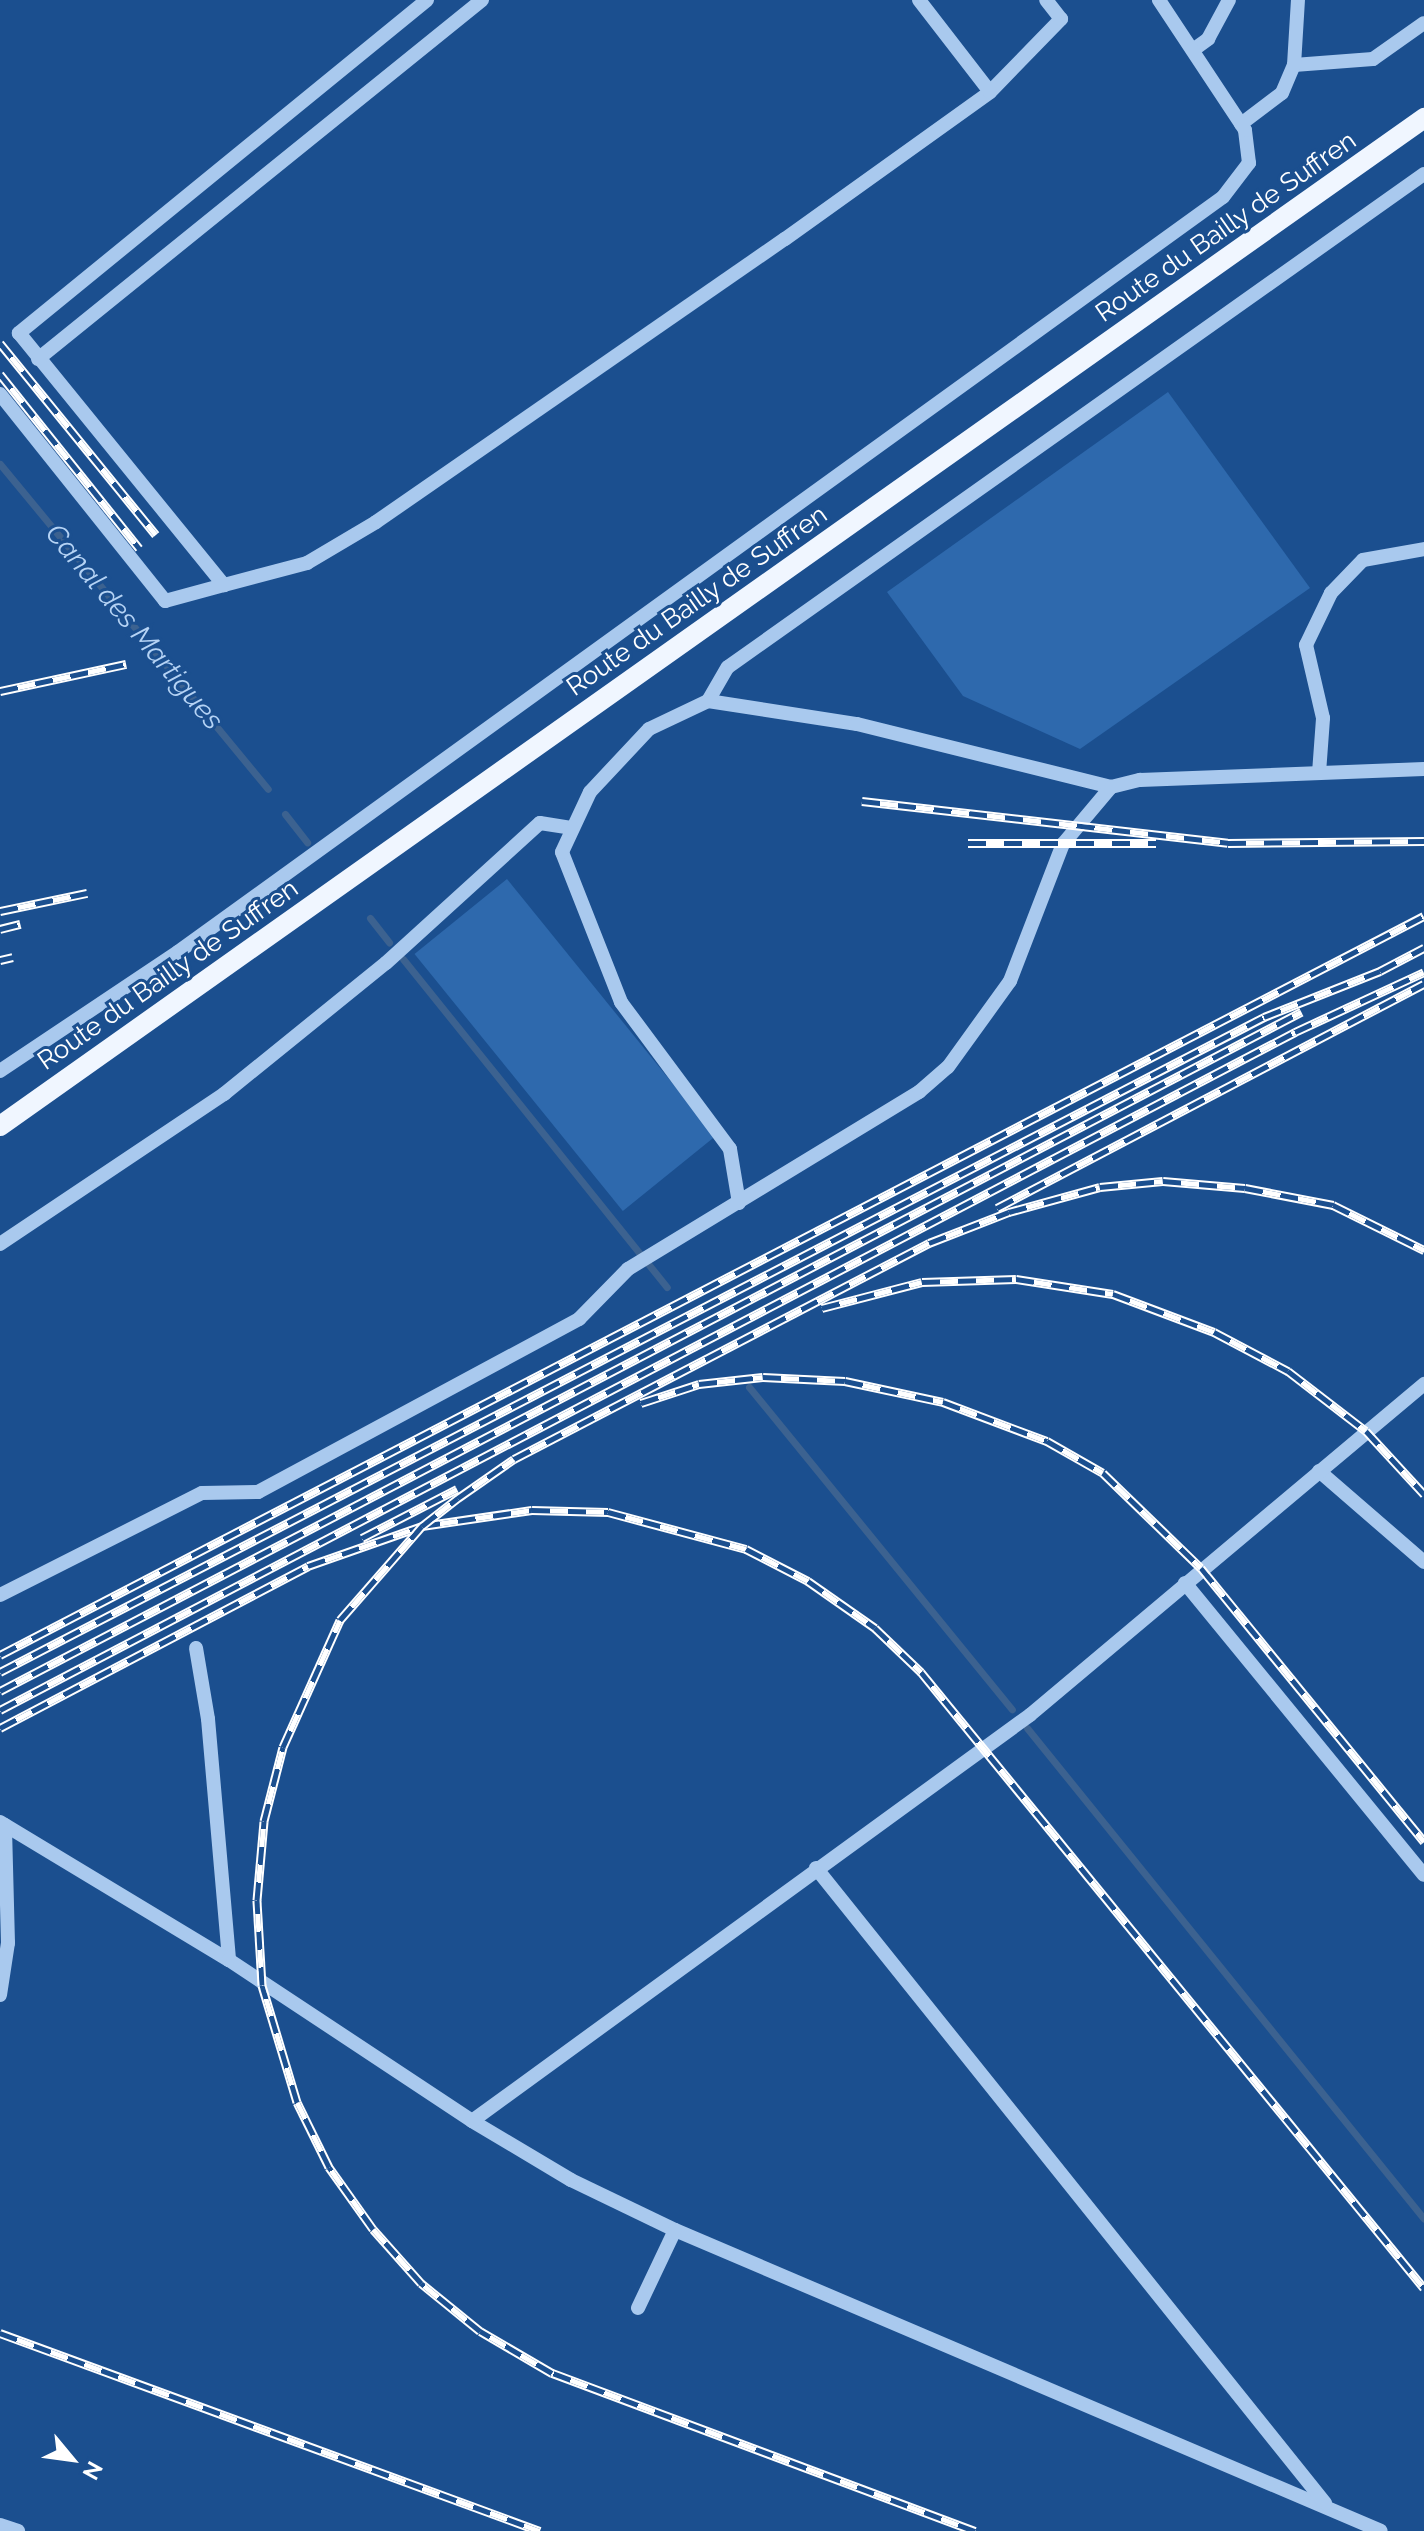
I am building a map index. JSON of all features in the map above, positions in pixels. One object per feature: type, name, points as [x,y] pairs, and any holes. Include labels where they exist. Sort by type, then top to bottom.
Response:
[{"type":"main road","name":"Route du Bailly de Suffren","points":[[0,1126],[1424,118]]},
{"type":"street","points":[[224,585],[19,333],[427,0]]},
{"type":"street","points":[[38,359],[482,0]]},
{"type":"street","points":[[919,0],[990,92]]},
{"type":"street","points":[[0,394],[165,601],[307,563],[376,522],[990,92],[1061,19],[1046,0]]},
{"type":"street","points":[[0,1071],[215,925],[1223,197],[1249,163],[1241,124],[1159,0]]},
{"type":"street","points":[[1193,50],[1208,39],[1229,0]]},
{"type":"street","points":[[1241,124],[1282,93],[1294,65],[1298,0]]},
{"type":"street","points":[[1294,65],[1373,59],[1424,23]]},
{"type":"street","points":[[739,1203],[730,1149],[621,1002],[562,852],[590,792],[649,729],[708,701],[728,667],[1424,174]]},
{"type":"street","points":[[1319,773],[1323,718],[1306,645],[1318,619],[1331,593],[1363,560],[1424,549]]},
{"type":"street","points":[[708,701],[857,724],[1111,787],[1140,780],[1424,769]]},
{"type":"street","points":[[0,1595],[202,1493],[258,1492],[579,1319],[628,1269],[919,1092],[948,1067],[1010,981],[1063,844],[1111,787]]},
{"type":"street","points":[[0,1244],[224,1094],[386,963],[540,823],[573,828]]},
{"type":"street","points":[[472,2121],[1030,1715],[1319,1471],[1422,1391]]},
{"type":"street","points":[[1319,1471],[1424,1562]]},
{"type":"street","points":[[1185,1583],[1424,1875]]},
{"type":"street","points":[[196,1648],[208,1719],[229,1960]]},
{"type":"street","points":[[3,1823],[229,1960],[472,2121],[571,2180],[675,2230],[1381,2531]]},
{"type":"street","points":[[0,1995],[8,1943],[3,1823]]},
{"type":"street","points":[[816,1868],[1327,2507]]},
{"type":"street","points":[[638,2308],[675,2230]]},
{"type":"street","points":[[0,2525],[18,2531]]},
{"type":"shaded area","points":[[1168,392],[1310,588],[1080,749],[963,696],[887,592]]},
{"type":"shaded area","points":[[507,879],[715,1136],[623,1211],[415,954]]},
{"type":"waterway","name":"Canal des Martigues","points":[[0,464],[268,789]]},
{"type":"waterway","points":[[285,814],[307,842]]},
{"type":"waterway","points":[[370,918],[389,942]]},
{"type":"waterway","points":[[403,959],[667,1287]]},
{"type":"waterway","points":[[749,1387],[1012,1709]]},
{"type":"waterway","points":[[1027,1728],[1424,2219]]},
{"type":"railway","points":[[0,343],[156,535]]},
{"type":"railway","points":[[0,374],[139,548]]},
{"type":"railway","points":[[0,691],[126,664]]},
{"type":"railway","points":[[862,801],[1228,843],[1424,841]]},
{"type":"railway","points":[[968,843],[1156,843]]},
{"type":"railway","points":[[0,911],[87,893]]},
{"type":"railway","points":[[0,1655],[1424,916]]},
{"type":"railway","points":[[0,929],[20,924]]},
{"type":"railway","points":[[0,1672],[1264,1017],[1380,971],[1424,948]]},
{"type":"railway","points":[[0,960],[13,957]]},
{"type":"railway","points":[[0,1710],[1295,1032],[1424,972]]},
{"type":"railway","points":[[997,1208],[1424,984]]},
{"type":"railway","points":[[0,1691],[1301,1012]]},
{"type":"railway","points":[[975,2531],[552,2373],[480,2331],[421,2283],[373,2229],[329,2167],[297,2102],[262,1985],[257,1900],[264,1821],[283,1747],[340,1620],[422,1526],[514,1459],[929,1243],[1009,1212],[1100,1187],[1163,1181],[1245,1188],[1333,1205],[1424,1250]]},
{"type":"railway","points":[[822,1308],[922,1282],[1016,1279],[1113,1294],[1214,1332],[1288,1371],[1366,1431],[1424,1494]]},
{"type":"railway","points":[[641,1403],[699,1384],[763,1377],[845,1381],[943,1402],[1047,1441],[1103,1473],[1201,1568],[1424,1841]]},
{"type":"railway","points":[[362,1538],[457,1489]]},
{"type":"railway","points":[[0,1728],[308,1566],[422,1526],[532,1510],[608,1512],[746,1549],[808,1581],[875,1628],[921,1672],[1424,2288]]},
{"type":"railway","points":[[0,2333],[540,2531]]}]
